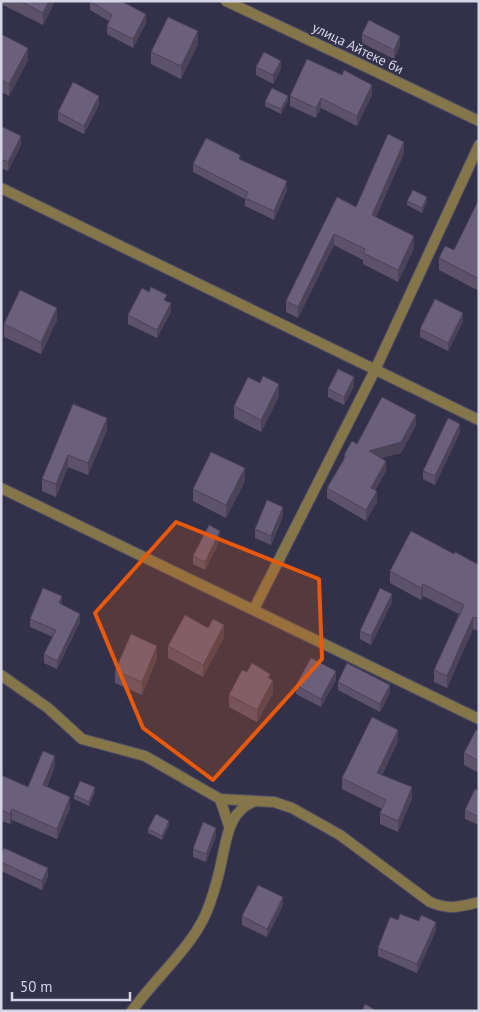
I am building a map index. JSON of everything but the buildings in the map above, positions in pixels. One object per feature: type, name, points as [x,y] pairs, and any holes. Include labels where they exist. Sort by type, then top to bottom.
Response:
[{"type":"street","name":"улица Айтеке би","points":[[226,1],[479,121]]},
{"type":"street","points":[[254,609],[375,370],[479,145]]},
{"type":"street","points":[[1,188],[479,420]]},
{"type":"street","points":[[1,488],[479,719]]},
{"type":"street","points":[[1,675],[48,708],[82,740],[145,756],[220,799],[274,802],[292,808],[340,835],[430,902],[442,907],[457,907],[479,902]]},
{"type":"street","points":[[220,799],[229,826]]},
{"type":"street","points":[[132,1011],[198,930],[209,906],[222,861],[229,826],[244,806],[254,801]]},
{"type":"highlighted area","points":[[176,522],[319,579],[322,659],[213,780],[143,728],[95,613]]}]
